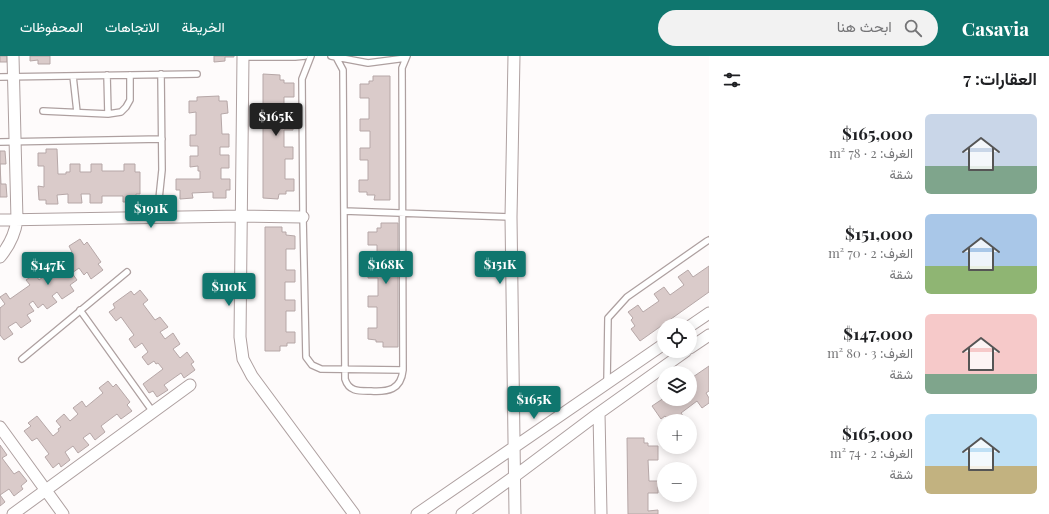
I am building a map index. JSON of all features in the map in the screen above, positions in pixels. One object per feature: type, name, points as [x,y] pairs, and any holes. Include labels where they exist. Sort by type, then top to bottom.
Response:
[{"type":"street","points":[[0,257],[11,241],[16,229],[17,220],[13,56]]},
{"type":"street","points":[[514,56],[511,217],[515,514]]},
{"type":"street","points":[[243,57],[240,337],[243,359],[252,376],[354,514]]},
{"type":"street","points":[[0,220],[242,216],[303,217]]},
{"type":"street","points":[[697,321],[709,313]]},
{"type":"street","points":[[697,343],[709,335]]},
{"type":"street","points":[[417,514],[657,349]]},
{"type":"street","points":[[462,514],[676,358]]},
{"type":"street","points":[[13,514],[190,385]]},
{"type":"street","points":[[599,413],[601,514]]},
{"type":"street","points":[[0,427],[63,514]]},
{"type":"lane","points":[[243,57],[305,56]]},
{"type":"lane","points":[[311,56],[302,79],[306,357],[308,361],[316,368],[326,370],[403,370]]},
{"type":"lane","points":[[334,57],[368,62],[406,57],[402,68],[403,370],[401,380],[395,387],[381,392],[353,390],[346,383],[344,370],[343,70],[334,57]]},
{"type":"lane","points":[[157,218],[161,186],[161,74]]},
{"type":"lane","points":[[0,77],[197,74]]},
{"type":"lane","points":[[107,75],[108,114]]},
{"type":"lane","points":[[43,111],[108,114],[121,112],[130,100],[130,75]]},
{"type":"lane","points":[[73,76],[77,112]]},
{"type":"lane","points":[[0,142],[162,139]]},
{"type":"lane","points":[[344,211],[511,217]]},
{"type":"lane","points":[[607,383],[608,318],[627,297],[709,240]]},
{"type":"lane","points":[[22,359],[127,272]]},
{"type":"lane","points":[[80,310],[153,412]]},
{"type":"building","points":[[0,56],[7,56],[7,62],[0,62]]},
{"type":"building","points":[[30,56],[50,56],[50,64],[38,64],[38,60],[30,61]]},
{"type":"building","points":[[214,56],[234,57],[225,57],[225,61],[214,62]]},
{"type":"building","points":[[263,74],[280,75],[280,80],[284,80],[284,83],[294,83],[294,97],[284,97],[284,118],[293,118],[293,130],[284,130],[284,147],[293,147],[293,159],[285,159],[285,179],[294,179],[294,191],[286,191],[286,194],[279,194],[278,199],[263,198]]},
{"type":"building","points":[[373,76],[390,76],[390,200],[374,200],[375,195],[367,195],[367,192],[359,192],[359,180],[368,180],[368,160],[360,160],[360,148],[370,148],[370,131],[360,131],[360,119],[369,119],[369,98],[360,98],[360,84],[369,84],[369,81],[373,81]]},
{"type":"building","points":[[219,96],[219,101],[227,101],[228,113],[221,114],[222,134],[229,134],[229,147],[220,147],[220,155],[229,155],[229,168],[221,168],[221,179],[230,179],[230,190],[226,190],[226,198],[213,198],[213,192],[192,193],[193,198],[180,199],[180,190],[176,190],[176,179],[200,179],[200,171],[198,171],[198,166],[190,167],[190,156],[198,156],[198,146],[190,146],[190,135],[196,135],[196,112],[189,113],[189,101],[197,101],[197,97]]},
{"type":"building","points":[[46,149],[57,149],[58,174],[66,174],[66,172],[70,172],[70,164],[80,164],[80,172],[91,172],[91,164],[102,164],[102,171],[124,171],[124,164],[135,164],[135,172],[140,172],[140,194],[136,194],[136,202],[123,202],[123,196],[102,196],[102,203],[90,203],[90,194],[81,194],[82,203],[68,203],[68,194],[57,195],[58,204],[46,204],[46,200],[39,200],[38,186],[44,187],[44,166],[38,166],[38,153],[46,153]]},
{"type":"building","points":[[0,151],[5,151],[6,164],[0,164]]},
{"type":"building","points":[[0,164],[1,184],[6,184],[7,197],[0,197]]},
{"type":"building","points":[[381,223],[398,223],[398,347],[383,347],[383,342],[376,342],[376,340],[368,339],[368,328],[377,328],[377,307],[368,307],[368,296],[378,296],[378,278],[368,278],[368,266],[377,266],[377,245],[368,245],[368,232],[377,232],[377,228],[381,228]]},
{"type":"building","points":[[265,227],[282,227],[282,232],[286,232],[286,235],[295,236],[295,249],[286,249],[286,270],[295,270],[295,282],[285,282],[285,300],[295,300],[295,311],[286,311],[286,332],[295,332],[295,343],[287,343],[287,346],[280,346],[280,351],[265,351]]},
{"type":"building","points":[[80,239],[84,245],[87,242],[101,262],[98,264],[103,270],[91,279],[87,272],[84,275],[79,268],[72,273],[77,280],[70,285],[74,291],[62,299],[57,292],[52,296],[57,302],[47,309],[43,304],[38,308],[33,301],[29,304],[34,311],[27,315],[31,321],[21,328],[16,322],[8,327],[13,334],[4,340],[0,335],[0,308],[5,304],[0,297],[6,293],[10,299],[30,285],[26,280],[35,274],[39,280],[47,274],[41,266],[50,260],[53,264],[72,252],[69,246]]},
{"type":"building","points":[[709,266],[709,292],[672,318],[657,318],[657,329],[640,341],[631,329],[635,326],[631,320],[633,318],[628,312],[638,305],[643,312],[659,301],[654,294],[664,287],[670,295],[684,285],[678,277],[688,270],[693,277]]},
{"type":"building","points":[[140,290],[148,300],[143,304],[155,320],[160,317],[168,327],[160,332],[165,339],[173,333],[180,344],[173,349],[180,358],[187,352],[194,362],[191,364],[195,370],[184,378],[181,373],[164,385],[168,390],[157,397],[153,391],[149,393],[143,384],[163,369],[154,361],[148,365],[142,357],[148,352],[142,343],[135,348],[129,339],[134,335],[121,317],[116,321],[109,312],[115,308],[113,304],[131,291],[134,295]]},
{"type":"building","points":[[709,366],[709,391],[706,393],[709,398],[709,403],[702,408],[697,401],[697,374]]},
{"type":"building","points":[[108,381],[113,387],[116,384],[130,402],[127,405],[132,411],[121,419],[117,414],[101,426],[105,432],[95,440],[90,433],[83,438],[89,445],[78,453],[73,446],[65,452],[70,460],[61,467],[59,463],[53,468],[45,457],[49,454],[37,438],[32,441],[24,431],[31,426],[28,423],[37,416],[53,436],[61,427],[56,421],[64,414],[70,421],[78,414],[73,408],[82,401],[86,407],[103,393],[99,388]]},
{"type":"building","points":[[657,403],[657,406],[690,406],[681,413],[682,414],[658,414],[652,406]]},
{"type":"building","points":[[627,438],[644,438],[644,443],[648,443],[648,446],[657,446],[658,460],[648,460],[649,481],[657,481],[657,493],[648,493],[648,511],[658,510],[658,514],[628,514]]},
{"type":"building","points":[[0,445],[7,455],[2,458],[14,474],[19,471],[27,481],[21,486],[23,489],[14,496],[9,489],[0,495]]},
{"type":"building","points":[[0,495],[5,502],[0,506]]}]
